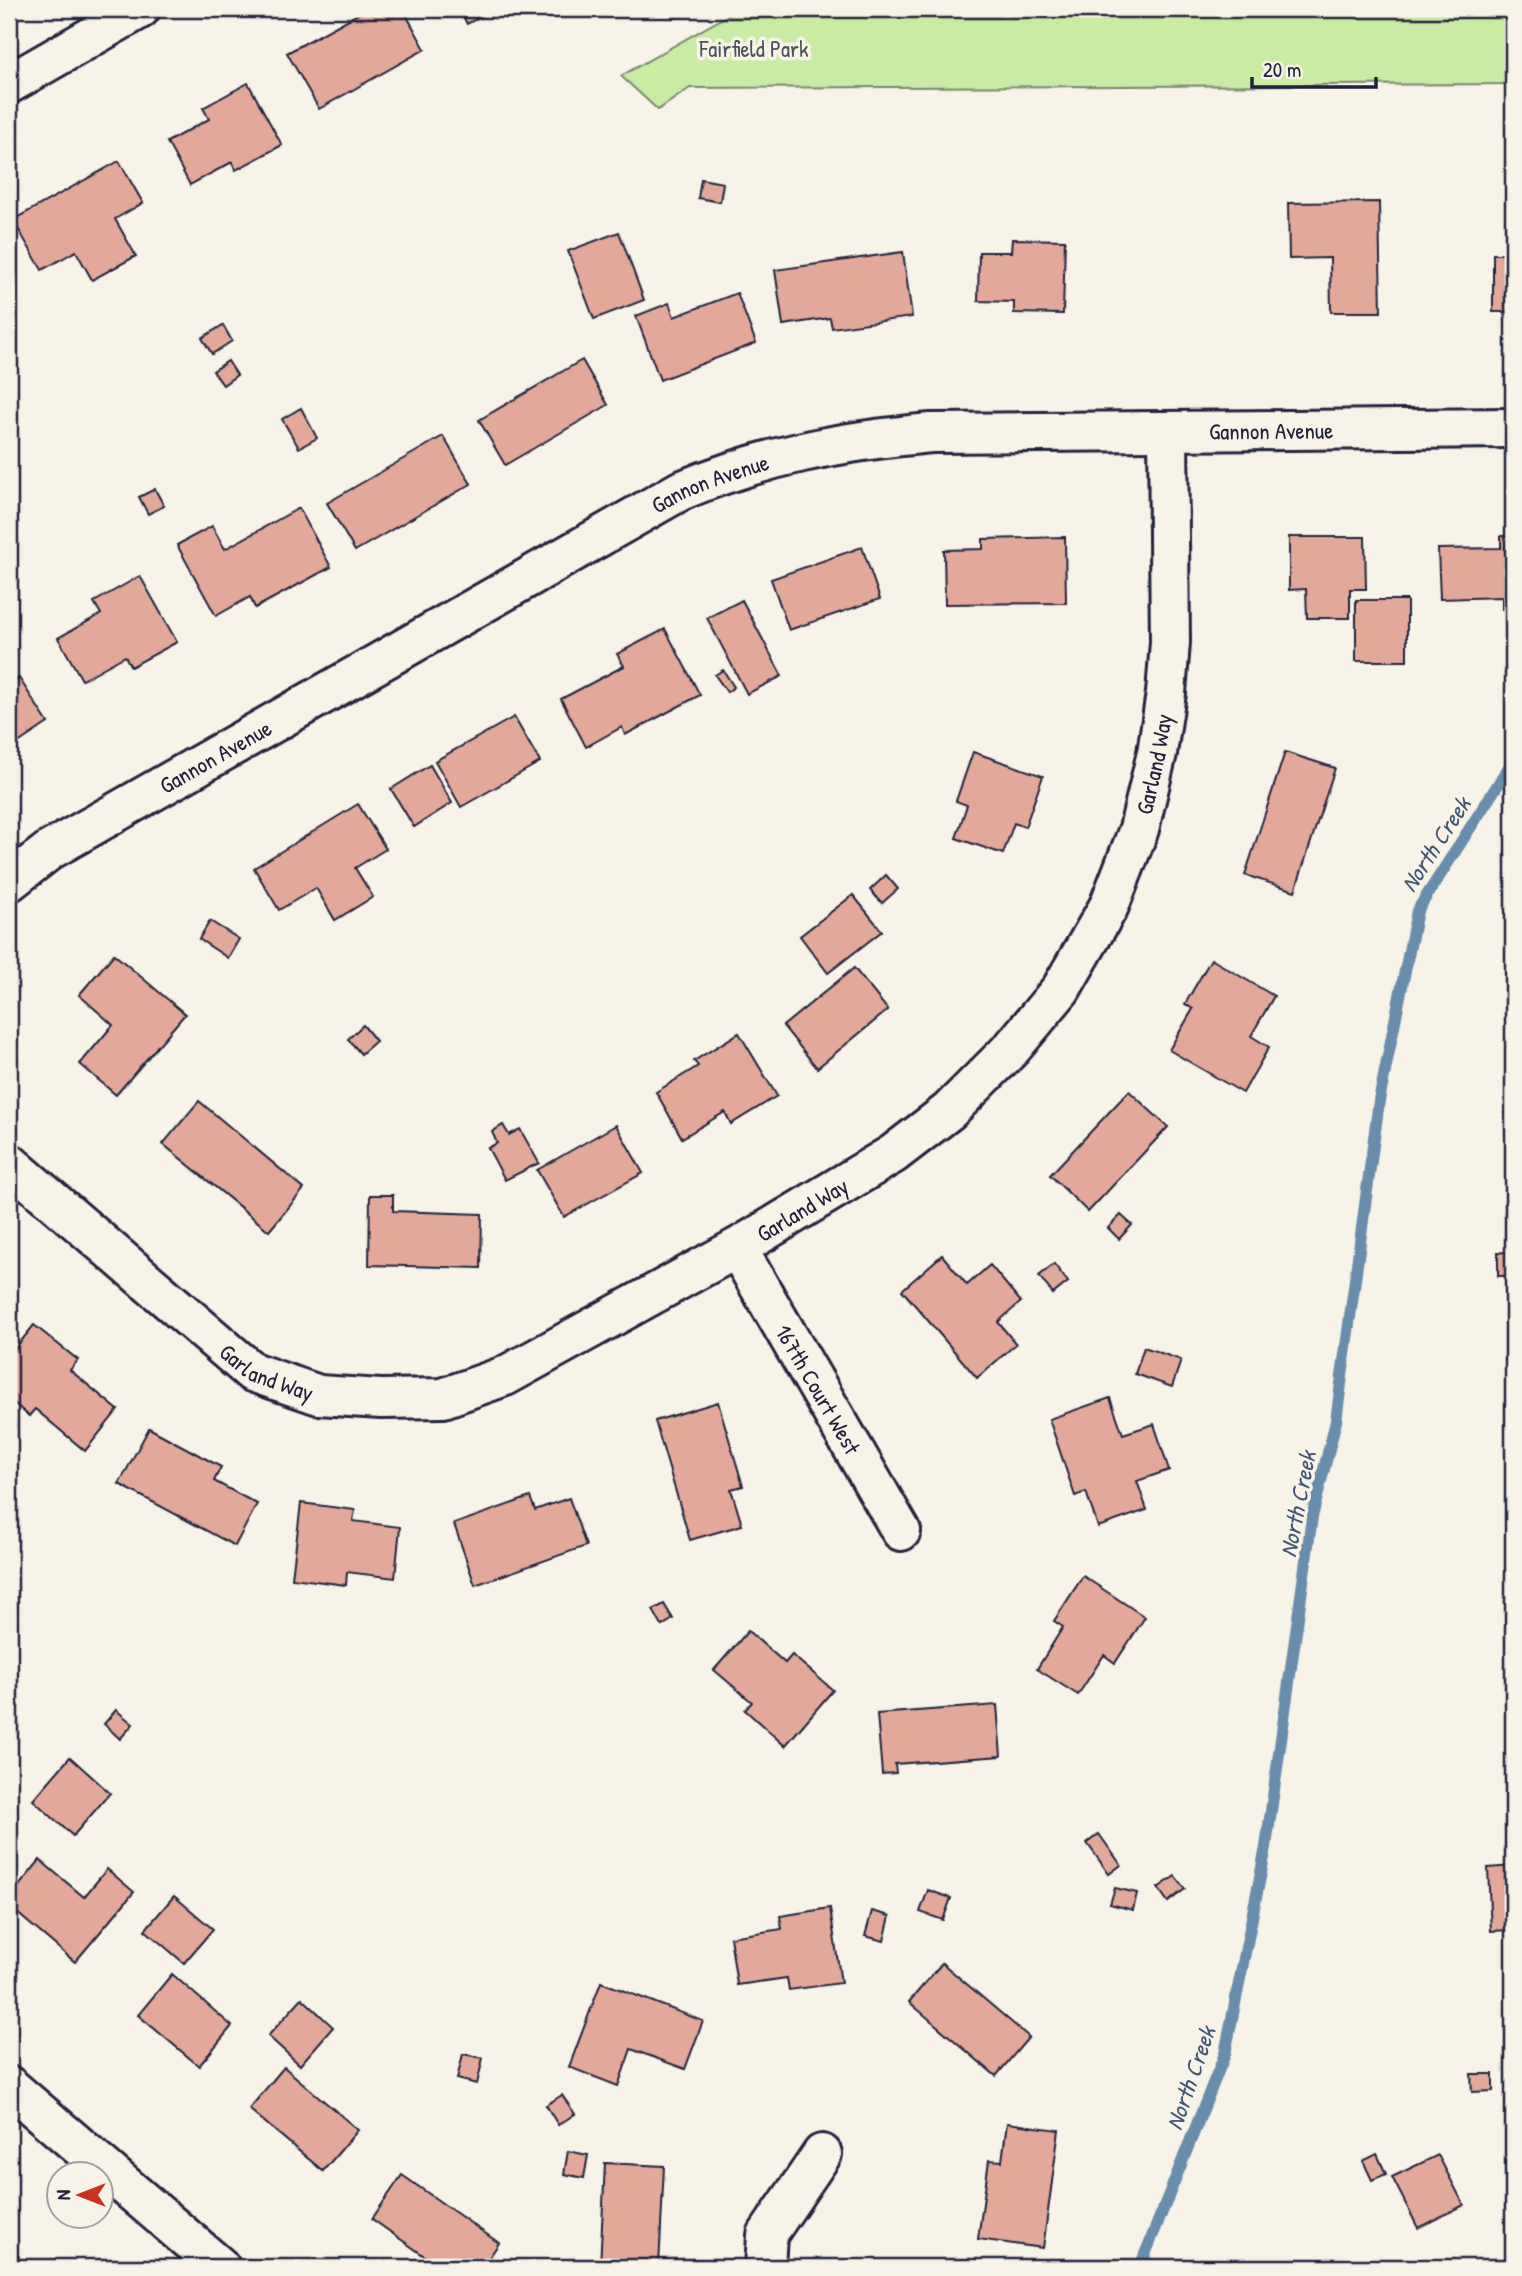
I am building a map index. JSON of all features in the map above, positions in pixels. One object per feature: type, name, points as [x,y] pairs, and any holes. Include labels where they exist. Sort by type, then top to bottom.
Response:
[{"type":"street","points":[[9,84],[140,9]]},
{"type":"street","name":"Gannon Avenue","points":[[9,882],[50,850],[98,822],[680,491],[735,468],[834,444],[931,433],[1513,428]]},
{"type":"street","name":"Garland Way","points":[[9,1163],[253,1372],[319,1395],[381,1399],[443,1398],[505,1376],[737,1248],[893,1154],[949,1111],[1012,1048],[1061,989],[1109,906],[1139,829],[1157,753],[1170,642],[1168,432]]},
{"type":"street","name":"167th Court West","points":[[737,1248],[901,1531]]},
{"type":"street","points":[[9,2086],[220,2267]]},
{"type":"street","points":[[765,2267],[767,2235],[822,2154]]},
{"type":"green space","name":"Fairfield Park","points":[[739,9],[1513,9],[1513,84],[690,88],[658,110],[621,76]]},
{"type":"building","points":[[367,9],[403,9],[425,49],[319,109],[287,53]]},
{"type":"building","points":[[459,9],[495,9],[467,24]]},
{"type":"building","points":[[248,83],[282,145],[236,170],[232,162],[190,185],[167,142],[209,119],[203,108]]},
{"type":"building","points":[[119,161],[143,203],[115,219],[136,256],[92,280],[76,251],[42,270],[13,220]]},
{"type":"building","points":[[701,179],[723,183],[720,202],[698,198]]},
{"type":"building","points":[[1379,202],[1381,312],[1331,312],[1330,258],[1289,259],[1288,203]]},
{"type":"building","points":[[619,232],[644,300],[594,319],[568,251]]},
{"type":"building","points":[[1012,239],[1065,240],[1063,314],[1014,313],[1014,302],[978,301],[979,252],[1011,252]]},
{"type":"building","points":[[903,252],[912,317],[832,328],[830,318],[783,325],[775,270]]},
{"type":"building","points":[[1493,254],[1513,254],[1513,312],[1493,312]]},
{"type":"building","points":[[737,293],[756,343],[660,380],[636,316],[669,303],[674,317]]},
{"type":"building","points":[[223,325],[232,341],[212,354],[202,338]]},
{"type":"building","points":[[582,360],[608,405],[505,465],[479,420]]},
{"type":"building","points":[[228,361],[237,375],[223,385],[213,371]]},
{"type":"building","points":[[301,408],[317,438],[299,448],[282,419]]},
{"type":"building","points":[[443,436],[471,484],[355,551],[327,503]]},
{"type":"building","points":[[155,489],[164,506],[148,514],[139,497]]},
{"type":"building","points":[[299,508],[331,567],[255,608],[250,597],[216,616],[177,545],[212,526],[225,549]]},
{"type":"building","points":[[1501,536],[1513,536],[1513,609],[1502,609],[1502,597],[1440,599],[1438,549],[1501,548]]},
{"type":"building","points":[[1065,537],[1066,603],[945,604],[944,550],[983,549],[983,539]]},
{"type":"building","points":[[1289,537],[1365,537],[1366,589],[1350,589],[1350,618],[1307,618],[1306,589],[1289,590]]},
{"type":"building","points":[[862,547],[880,599],[789,630],[771,579]]},
{"type":"building","points":[[140,576],[177,642],[131,667],[125,656],[82,680],[58,638],[101,614],[94,602]]},
{"type":"building","points":[[742,600],[782,676],[747,694],[707,618]]},
{"type":"building","points":[[1356,600],[1407,600],[1407,661],[1356,661]]},
{"type":"building","points":[[665,629],[700,695],[625,735],[622,727],[586,747],[561,699],[624,666],[617,654]]},
{"type":"building","points":[[723,670],[734,687],[727,692],[715,675]]},
{"type":"building","points":[[19,678],[48,723],[9,749],[9,685]]},
{"type":"building","points":[[514,717],[540,762],[461,807],[435,761]]},
{"type":"building","points":[[973,752],[1043,776],[1025,827],[1014,823],[1003,854],[956,838],[967,805],[956,801]]},
{"type":"building","points":[[1285,752],[1335,768],[1295,891],[1245,875]]},
{"type":"building","points":[[430,765],[452,803],[414,827],[391,789]]},
{"type":"building","points":[[358,804],[386,849],[355,868],[373,897],[335,920],[316,888],[279,910],[254,868]]},
{"type":"building","points":[[886,875],[898,889],[882,903],[870,890]]},
{"type":"building","points":[[853,895],[882,931],[828,973],[800,936]]},
{"type":"building","points":[[210,921],[239,939],[228,958],[199,939]]},
{"type":"building","points":[[114,954],[185,1014],[116,1095],[80,1064],[113,1025],[79,995]]},
{"type":"building","points":[[1211,959],[1274,996],[1251,1036],[1269,1047],[1243,1093],[1169,1050],[1193,1009],[1185,1004]]},
{"type":"building","points":[[854,968],[888,1010],[817,1068],[783,1026]]},
{"type":"building","points":[[363,1025],[376,1041],[361,1054],[348,1039]]},
{"type":"building","points":[[739,1033],[777,1096],[731,1124],[725,1112],[682,1138],[656,1092],[698,1066],[694,1061]]},
{"type":"building","points":[[1129,1091],[1168,1127],[1088,1212],[1050,1175]]},
{"type":"building","points":[[199,1101],[304,1189],[269,1231],[163,1144]]},
{"type":"building","points":[[503,1125],[509,1135],[520,1129],[539,1163],[505,1180],[488,1148],[497,1143],[492,1132]]},
{"type":"building","points":[[616,1125],[643,1173],[564,1217],[537,1170]]},
{"type":"building","points":[[370,1195],[393,1195],[393,1211],[482,1214],[481,1268],[369,1265]]},
{"type":"building","points":[[1121,1215],[1132,1225],[1119,1239],[1108,1228]]},
{"type":"building","points":[[1498,1252],[1513,1253],[1513,1276],[1498,1276]]},
{"type":"building","points":[[942,1255],[967,1285],[990,1265],[1021,1302],[998,1322],[1016,1344],[977,1378],[902,1290]]},
{"type":"building","points":[[1054,1264],[1068,1282],[1053,1294],[1039,1276]]},
{"type":"building","points":[[34,1325],[78,1360],[70,1370],[118,1410],[85,1451],[35,1409],[29,1416],[9,1399],[9,1356]]},
{"type":"building","points":[[1144,1347],[1181,1360],[1172,1387],[1135,1374]]},
{"type":"building","points":[[1110,1398],[1123,1434],[1154,1424],[1169,1470],[1137,1481],[1147,1510],[1098,1527],[1086,1492],[1075,1496],[1049,1419]]},
{"type":"building","points":[[718,1402],[743,1486],[731,1489],[742,1525],[690,1540],[655,1421]]},
{"type":"building","points":[[149,1428],[221,1467],[214,1481],[257,1504],[235,1546],[119,1484]]},
{"type":"building","points":[[530,1497],[535,1510],[569,1498],[586,1546],[475,1585],[454,1524]]},
{"type":"building","points":[[301,1503],[355,1510],[353,1521],[400,1527],[395,1578],[347,1572],[346,1585],[292,1578]]},
{"type":"building","points":[[1083,1576],[1145,1617],[1115,1663],[1104,1655],[1078,1695],[1037,1669],[1063,1627],[1054,1621]]},
{"type":"building","points":[[664,1604],[673,1619],[662,1626],[653,1610]]},
{"type":"building","points":[[748,1631],[785,1663],[792,1655],[833,1690],[785,1746],[745,1710],[752,1702],[714,1670]]},
{"type":"building","points":[[997,1705],[1001,1756],[895,1764],[896,1773],[882,1774],[877,1714]]},
{"type":"building","points":[[116,1710],[133,1724],[120,1739],[104,1724]]},
{"type":"building","points":[[70,1757],[110,1793],[73,1836],[33,1800]]},
{"type":"building","points":[[1099,1834],[1121,1865],[1109,1874],[1087,1843]]},
{"type":"building","points":[[40,1860],[84,1897],[107,1869],[134,1892],[75,1962],[9,1906],[9,1898]]},
{"type":"building","points":[[1513,1866],[1513,1930],[1491,1931],[1488,1868]]},
{"type":"building","points":[[1175,1876],[1185,1889],[1168,1902],[1158,1888]]},
{"type":"building","points":[[1115,1888],[1137,1893],[1133,1910],[1110,1904]]},
{"type":"building","points":[[928,1890],[951,1898],[943,1920],[920,1912]]},
{"type":"building","points":[[174,1896],[213,1929],[184,1963],[145,1930]]},
{"type":"building","points":[[830,1908],[841,1983],[789,1990],[787,1978],[737,1985],[730,1937],[782,1929],[780,1916]]},
{"type":"building","points":[[872,1911],[890,1916],[884,1941],[865,1936]]},
{"type":"building","points":[[942,1963],[1029,2037],[996,2076],[909,2002]]},
{"type":"building","points":[[172,1974],[232,2026],[199,2066],[138,2015]]},
{"type":"building","points":[[601,1982],[703,2021],[685,2069],[631,2049],[618,2086],[569,2067]]},
{"type":"building","points":[[302,1998],[333,2027],[300,2065],[268,2036]]},
{"type":"building","points":[[463,2054],[483,2058],[477,2084],[457,2079]]},
{"type":"building","points":[[284,2067],[358,2130],[323,2171],[249,2109]]},
{"type":"building","points":[[1471,2074],[1493,2074],[1493,2091],[1472,2092]]},
{"type":"building","points":[[562,2095],[575,2114],[558,2125],[546,2105]]},
{"type":"building","points":[[1007,2123],[1059,2130],[1043,2248],[978,2239],[989,2160],[1002,2161]]},
{"type":"building","points":[[568,2151],[588,2155],[584,2178],[564,2174]]},
{"type":"building","points":[[1377,2154],[1386,2174],[1372,2180],[1363,2161]]},
{"type":"building","points":[[1438,2155],[1464,2205],[1418,2228],[1392,2177]]},
{"type":"building","points":[[605,2163],[664,2166],[659,2267],[600,2267]]},
{"type":"building","points":[[402,2175],[499,2243],[483,2267],[440,2267],[372,2219]]},
{"type":"building","points":[[9,2249],[19,2257],[11,2267],[9,2267]]},
{"type":"waterway","name":"North Creek","points":[[1140,2267],[1225,2054],[1266,1847],[1312,1517],[1336,1421],[1379,1101],[1417,911],[1513,761]]}]
